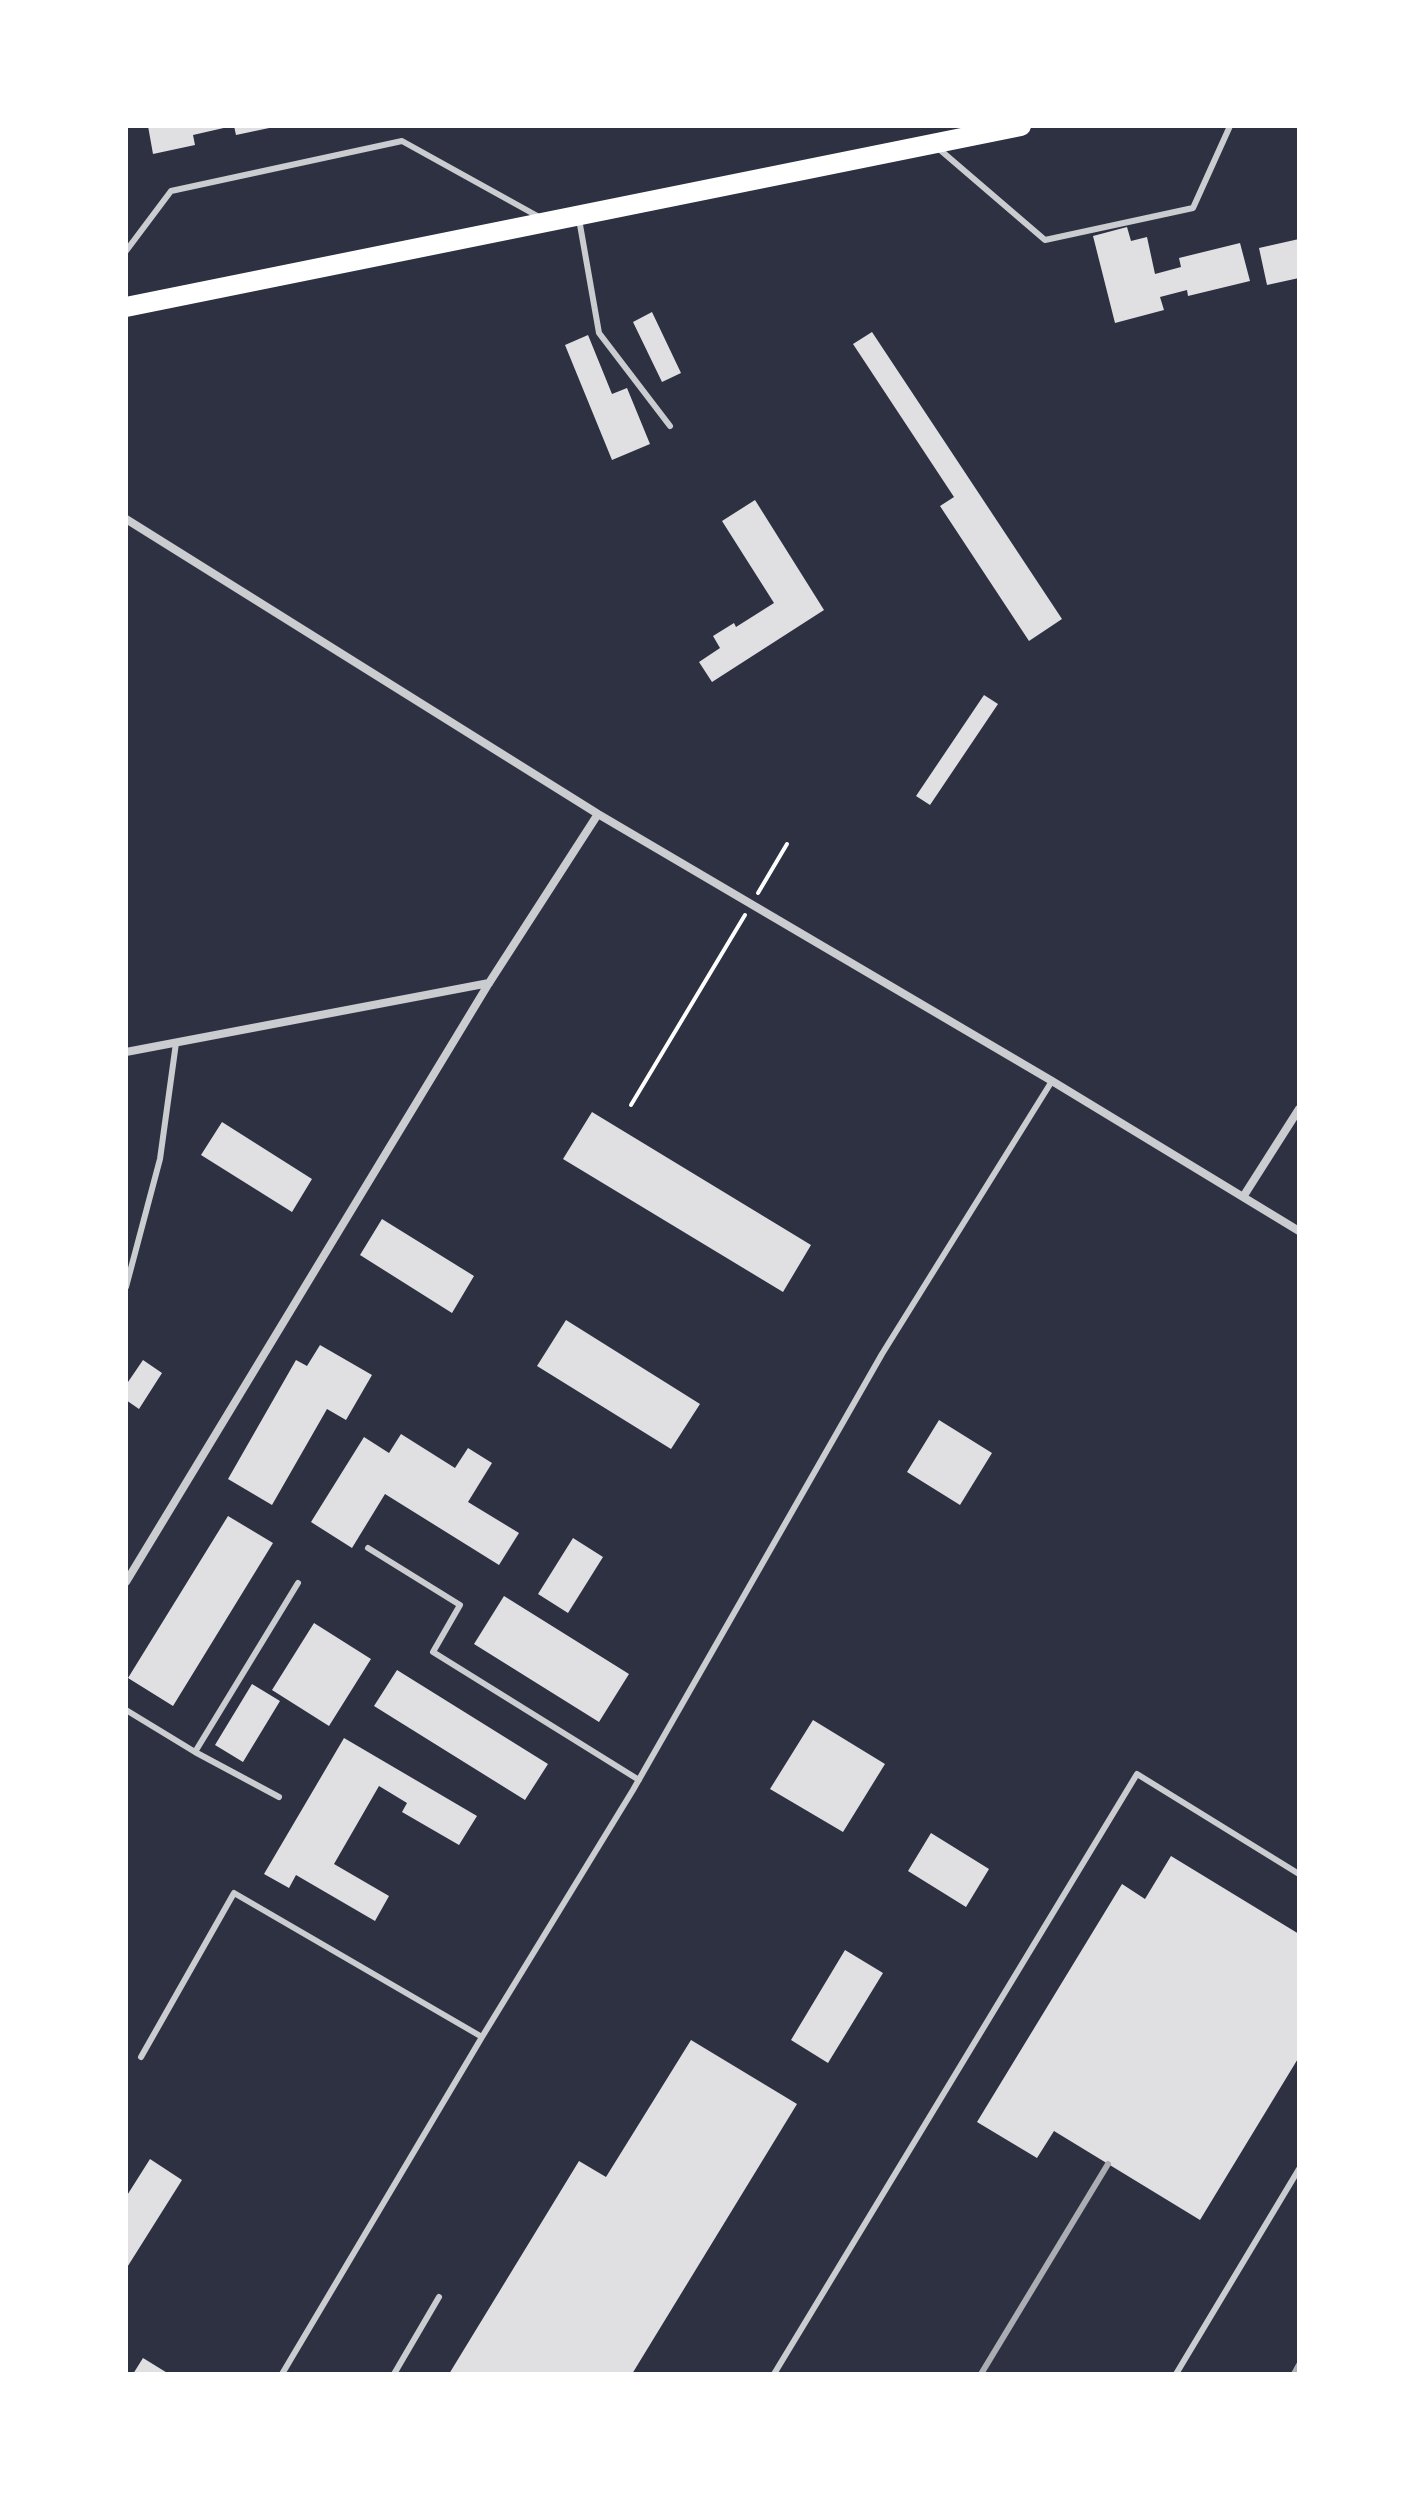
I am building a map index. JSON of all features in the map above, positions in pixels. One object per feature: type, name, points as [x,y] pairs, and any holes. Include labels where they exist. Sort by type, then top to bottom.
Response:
[{"type":"highway","points":[[126,307],[1021,126]]},
{"type":"street","points":[[126,519],[598,814],[1052,1081],[1299,1231]]},
{"type":"street","points":[[126,1582],[489,983],[598,814]]},
{"type":"street","points":[[126,1052],[489,983]]},
{"type":"street","points":[[1243,1197],[1299,1109]]},
{"type":"lane","points":[[934,144],[1045,240],[1193,208],[1230,126]]},
{"type":"lane","points":[[126,251],[171,191],[402,141],[548,222]]},
{"type":"lane","points":[[578,216],[599,333],[670,426]]},
{"type":"lane","points":[[126,1287],[160,1159],[176,1043]]},
{"type":"lane","points":[[282,2374],[639,1780],[882,1354],[1052,1081]]},
{"type":"lane","points":[[368,1548],[460,1605],[433,1652],[639,1780]]},
{"type":"lane","points":[[195,1752],[298,1583]]},
{"type":"lane","points":[[126,1710],[195,1752],[279,1797]]},
{"type":"lane","points":[[774,2374],[1137,1774],[1299,1874]]},
{"type":"lane","points":[[141,2057],[234,1893],[482,2037]]},
{"type":"lane","points":[[1176,2374],[1299,2169]]},
{"type":"lane","points":[[394,2374],[439,2297]]},
{"type":"path","points":[[631,1105],[787,844]]},
{"type":"building","points":[[148,126],[228,127],[193,135],[195,145],[153,154]]},
{"type":"building","points":[[234,126],[274,126],[274,127],[236,135]]},
{"type":"building","points":[[1127,227],[1131,241],[1147,237],[1155,274],[1181,267],[1179,258],[1240,243],[1250,281],[1188,296],[1187,290],[1160,297],[1164,310],[1115,323],[1093,236]]},
{"type":"building","points":[[1299,239],[1299,278],[1267,285],[1259,248]]},
{"type":"building","points":[[652,312],[681,373],[662,382],[633,322]]},
{"type":"building","points":[[872,332],[1062,619],[1029,641],[940,506],[954,497],[853,344]]},
{"type":"building","points":[[588,335],[612,394],[627,388],[650,444],[612,460],[565,345]]},
{"type":"building","points":[[755,500],[824,610],[712,682],[699,662],[720,648],[713,636],[734,623],[736,627],[774,603],[722,521]]},
{"type":"building","points":[[984,695],[998,704],[930,805],[916,796]]},
{"type":"building","points":[[592,1112],[811,1245],[783,1292],[563,1159]]},
{"type":"building","points":[[222,1122],[312,1179],[292,1212],[201,1155]]},
{"type":"building","points":[[382,1219],[474,1276],[452,1313],[360,1255]]},
{"type":"building","points":[[566,1320],[700,1404],[671,1449],[537,1366]]},
{"type":"building","points":[[320,1345],[372,1375],[346,1420],[327,1409],[272,1505],[228,1479],[296,1360],[307,1366]]},
{"type":"building","points":[[143,1360],[162,1373],[139,1409],[126,1400],[126,1385]]},
{"type":"building","points":[[939,1420],[992,1453],[960,1505],[907,1472]]},
{"type":"building","points":[[401,1434],[455,1468],[468,1448],[492,1463],[468,1502],[519,1533],[499,1565],[385,1494],[352,1548],[311,1522],[364,1437],[389,1453]]},
{"type":"building","points":[[228,1516],[273,1543],[173,1706],[128,1678]]},
{"type":"building","points":[[573,1538],[603,1557],[568,1613],[538,1594]]},
{"type":"building","points":[[504,1596],[629,1674],[599,1722],[474,1644]]},
{"type":"building","points":[[314,1623],[371,1659],[329,1726],[272,1690]]},
{"type":"building","points":[[397,1670],[548,1764],[525,1800],[374,1706]]},
{"type":"building","points":[[252,1684],[280,1701],[243,1762],[215,1745]]},
{"type":"building","points":[[813,1720],[885,1764],[843,1832],[770,1789]]},
{"type":"building","points":[[344,1738],[477,1816],[459,1845],[402,1812],[407,1803],[379,1786],[334,1864],[389,1896],[375,1921],[296,1875],[289,1888],[264,1874]]},
{"type":"building","points":[[931,1833],[989,1869],[966,1907],[908,1871]]},
{"type":"building","points":[[1171,1856],[1299,1934],[1299,2057],[1200,2220],[1054,2131],[1037,2158],[977,2122],[1122,1884],[1145,1899]]},
{"type":"building","points":[[845,1950],[883,1973],[828,2063],[791,2040]]},
{"type":"building","points":[[691,2040],[797,2104],[632,2374],[449,2374],[579,2161],[606,2177]]},
{"type":"building","points":[[150,2159],[182,2180],[126,2269],[126,2197]]},
{"type":"building","points":[[143,2358],[169,2374],[133,2374]]},
{"type":"railway","points":[[981,2374],[1108,2164]]},
{"type":"railway","points":[[1294,2374],[1299,2365]]}]
